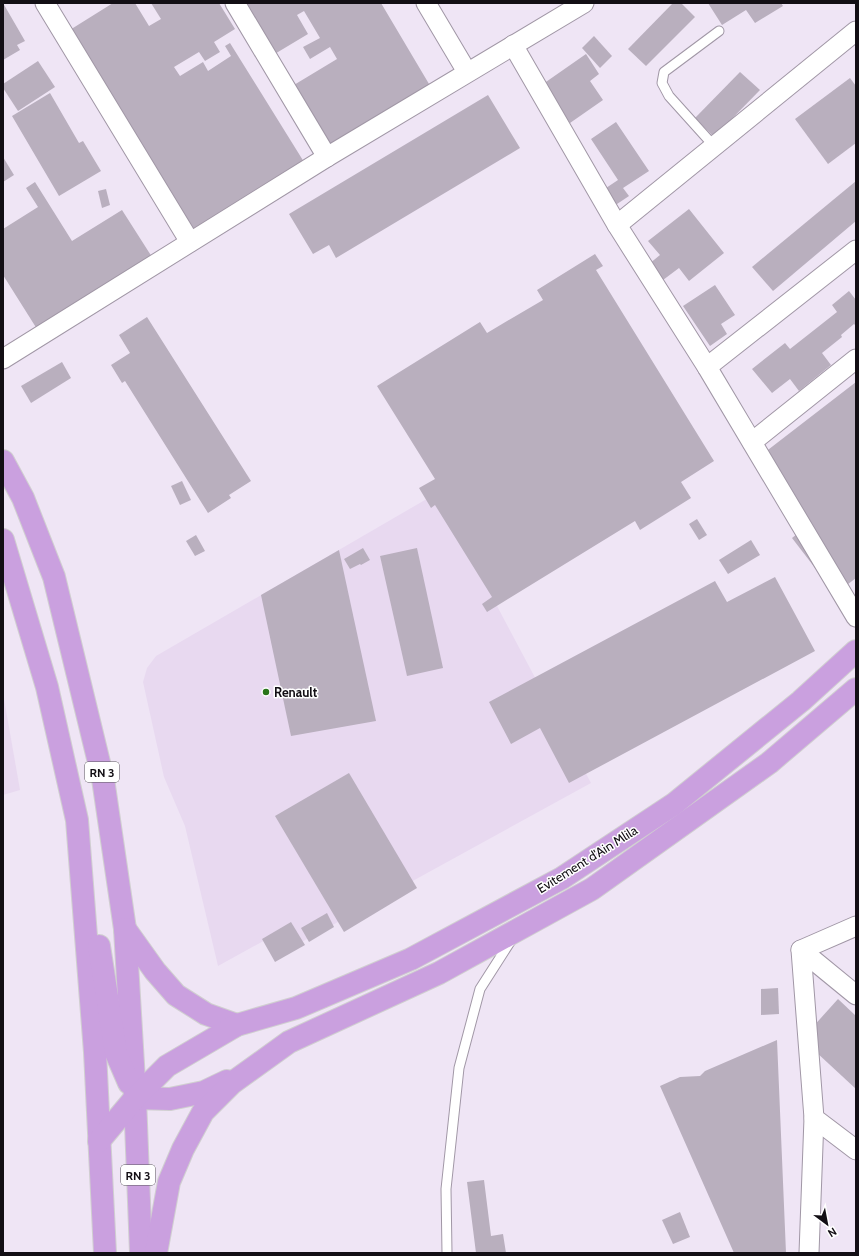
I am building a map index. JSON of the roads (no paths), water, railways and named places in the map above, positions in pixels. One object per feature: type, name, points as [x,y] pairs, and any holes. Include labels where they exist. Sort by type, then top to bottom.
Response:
[{"type":"highway","name":"RN 3","points":[[3,461],[23,498],[54,577],[103,779],[125,929],[135,1098],[141,1253]]},
{"type":"highway","name":"RN 3","points":[[3,540],[47,687],[77,820],[95,1052],[105,1253]]},
{"type":"highway","name":"Evitement d'Ain Mlila","points":[[99,1141],[135,1098],[167,1066],[237,1025],[296,1008],[411,959],[562,878],[674,804],[801,702],[856,651]]},
{"type":"highway","name":"Evitement d'Ain Mlila","points":[[251,1069],[289,1042],[439,973],[592,890],[769,763],[856,689]]},
{"type":"highway","points":[[77,820],[116,1053],[135,1098],[170,1099],[204,1092],[251,1069]]},
{"type":"highway","points":[[125,929],[155,971],[176,995],[206,1014],[237,1025]]},
{"type":"highway","points":[[156,1253],[169,1182],[183,1149],[203,1112],[232,1083],[251,1069]]},
{"type":"street","points":[[45,3],[190,242]]},
{"type":"street","points":[[235,3],[327,157]]},
{"type":"street","points":[[426,3],[467,72]]},
{"type":"street","points":[[3,359],[327,157],[584,3]]},
{"type":"street","points":[[617,225],[856,31]]},
{"type":"street","points":[[513,45],[617,225],[708,367],[856,617]]},
{"type":"street","points":[[708,367],[856,250]]},
{"type":"street","points":[[752,442],[856,359]]},
{"type":"street","points":[[801,950],[856,926]]},
{"type":"street","points":[[801,950],[856,995]]},
{"type":"street","points":[[801,950],[814,1118],[809,1253]]},
{"type":"street","points":[[814,1118],[856,1150]]},
{"type":"lane","points":[[714,146],[669,96],[662,83],[664,72],[719,31]]},
{"type":"lane","points":[[448,1253],[446,1189],[459,1068],[480,989],[519,930]]},
{"type":"place","name":"Renault","points":[[266,692]]}]
